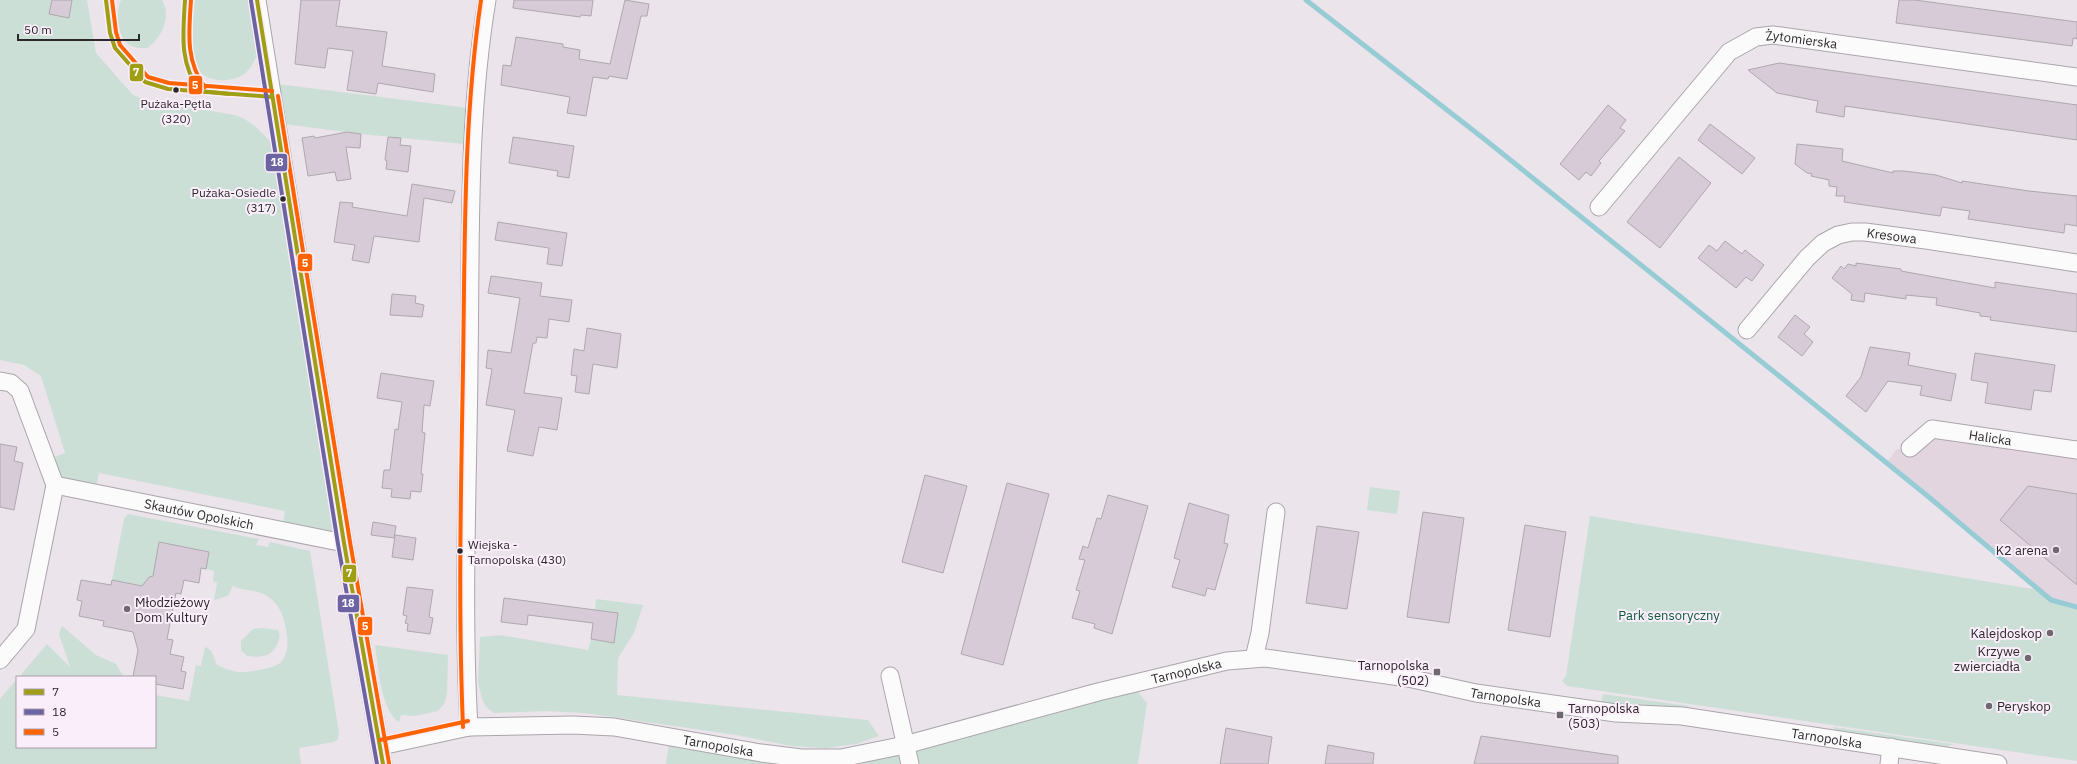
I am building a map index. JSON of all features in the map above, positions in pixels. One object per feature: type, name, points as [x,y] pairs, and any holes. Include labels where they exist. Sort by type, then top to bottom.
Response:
[{"type":"street","points":[[257,0],[344,542],[383,764]]},
{"type":"street","points":[[469,727],[465,629],[471,214],[477,76],[487,0]]},
{"type":"street","name":"Żytomierska","points":[[1599,207],[1729,52],[1756,37],[1773,35],[2077,77]]},
{"type":"street","name":"Kresowa","points":[[1747,330],[1807,258],[1823,243],[1838,235],[1852,232],[1919,239],[2077,263]]},
{"type":"street","points":[[0,380],[11,383],[20,391],[55,485],[26,629],[0,660]]},
{"type":"street","name":"Halicka","points":[[1910,448],[1932,430],[2077,450]]},
{"type":"street","name":"Skautów Opolskich","points":[[55,485],[344,542]]},
{"type":"street","points":[[1254,658],[1260,633],[1276,512]]},
{"type":"street","name":"Tarnopolska","points":[[381,746],[469,727],[566,725],[614,727],[761,753],[801,758],[841,758],[905,745],[1118,688],[1227,661],[1254,658],[1408,678],[1481,693],[1616,713],[1682,716],[1998,764]]},
{"type":"street","points":[[890,676],[910,764]]},
{"type":"street","points":[[1889,764],[1891,747]]},
{"type":"shaded area","points":[[1932,429],[2077,450],[2077,607],[2051,600],[1886,463],[1897,449],[1910,448]]},
{"type":"green space","points":[[0,0],[87,0],[96,53],[133,95],[146,100],[235,115],[249,122],[255,127],[266,137],[282,156],[344,543],[282,530],[285,511],[99,473],[95,493],[55,485],[45,460],[65,453],[41,376],[24,365],[0,360]]},
{"type":"green space","points":[[121,0],[162,0],[166,13],[164,27],[157,39],[147,48],[138,48],[130,45],[124,40],[120,33],[118,16]]},
{"type":"green space","points":[[193,0],[255,0],[263,36],[256,57],[244,74],[230,80],[215,80],[201,73],[196,68],[192,61],[189,46]]},
{"type":"green space","points":[[270,83],[476,109],[474,145],[361,134],[276,123]]},
{"type":"green space","points":[[1370,487],[1400,491],[1397,514],[1367,510]]},
{"type":"green space","points":[[128,514],[259,539],[256,545],[268,547],[270,542],[310,551],[339,733],[338,739],[334,742],[299,748],[301,764],[0,764],[0,699],[16,680],[16,748],[156,748],[156,695],[189,701],[196,665],[201,666],[205,647],[212,652],[217,665],[237,672],[253,671],[274,666],[281,662],[284,658],[287,646],[287,634],[283,616],[279,608],[266,595],[233,586],[228,596],[214,600],[217,583],[213,581],[214,571],[206,569],[209,552],[159,542],[155,577],[149,577],[145,587],[112,580],[124,519]]},
{"type":"green space","name":"Park sensoryczny","points":[[1590,516],[2039,590],[2052,600],[2077,607],[2077,761],[1567,686],[1562,681],[1566,676]]},
{"type":"green space","points":[[596,599],[643,605],[634,633],[618,658],[617,695],[868,720],[879,736],[856,744],[826,748],[791,746],[736,735],[584,713],[545,711],[494,713],[486,707],[482,699],[478,683],[480,637],[500,635],[588,650],[591,639],[614,643],[595,610]]},
{"type":"green space","points":[[62,626],[96,655],[116,664],[123,676],[20,676],[47,644],[70,667],[59,634]]},
{"type":"green space","points":[[261,628],[278,630],[279,641],[276,647],[270,654],[257,657],[247,656],[241,650],[241,641],[253,629]]},
{"type":"green space","points":[[375,645],[448,655],[447,694],[444,704],[438,711],[415,716],[401,715],[399,722],[393,717],[384,698],[381,687]]},
{"type":"green space","points":[[1131,684],[1147,703],[1138,764],[666,764],[670,737],[837,758]]},
{"type":"green space","points":[[1603,694],[1689,706],[1681,712],[1601,705]]},
{"type":"green space","points":[[1833,727],[1953,744],[1942,750],[1840,734]]},
{"type":"building","points":[[52,0],[72,0],[69,18],[49,14]]},
{"type":"building","points":[[301,0],[340,0],[336,26],[387,32],[382,66],[435,74],[433,92],[378,83],[376,94],[347,90],[353,51],[328,48],[325,68],[295,64]]},
{"type":"building","points":[[514,0],[593,0],[591,16],[581,15],[580,17],[513,8]]},
{"type":"building","points":[[625,0],[649,4],[647,16],[641,16],[627,79],[609,76],[608,79],[593,77],[586,116],[567,113],[570,97],[501,85],[503,65],[511,66],[516,37],[563,44],[563,47],[580,50],[579,59],[610,64]]},
{"type":"building","points":[[1899,0],[1915,0],[2077,22],[2077,39],[2073,38],[2072,46],[1896,23]]},
{"type":"building","points":[[1779,63],[2077,105],[2077,140],[1845,106],[1844,117],[1816,112],[1818,101],[1777,93],[1748,70]]},
{"type":"building","points":[[1608,105],[1626,120],[1620,128],[1625,131],[1599,161],[1601,163],[1591,176],[1586,172],[1579,180],[1560,164]]},
{"type":"building","points":[[1710,124],[1755,158],[1742,174],[1698,140]]},
{"type":"building","points":[[347,132],[361,134],[360,148],[346,147],[351,179],[337,181],[335,172],[308,176],[302,138],[314,136],[315,138]]},
{"type":"building","points":[[388,137],[401,138],[400,145],[411,146],[408,172],[386,169],[387,161],[385,160]]},
{"type":"building","points":[[513,137],[574,146],[569,178],[557,176],[558,171],[509,163]]},
{"type":"building","points":[[1797,144],[1843,149],[1842,161],[1893,173],[1893,171],[1904,171],[1936,175],[1962,183],[1962,181],[2029,191],[2077,196],[2077,226],[2065,224],[2064,233],[1968,219],[1970,211],[1942,207],[1940,216],[1844,202],[1845,196],[1836,196],[1837,187],[1829,186],[1829,180],[1811,176],[1812,174],[1807,173],[1795,164]]},
{"type":"building","points":[[1679,157],[1711,183],[1660,248],[1627,222]]},
{"type":"building","points":[[412,184],[455,191],[452,203],[424,198],[419,242],[374,236],[369,263],[352,260],[355,245],[334,242],[340,202],[353,203],[352,207],[407,216]]},
{"type":"building","points":[[498,222],[567,233],[562,266],[547,264],[549,248],[495,240]]},
{"type":"building","points":[[1725,241],[1742,254],[1745,250],[1764,265],[1752,281],[1746,277],[1736,288],[1698,258],[1709,245],[1717,251]]},
{"type":"building","points":[[1856,263],[1901,269],[1901,271],[1995,288],[1995,282],[2077,294],[2077,332],[1990,320],[1991,317],[1980,316],[1980,313],[1936,305],[1937,298],[1906,295],[1906,299],[1865,293],[1864,302],[1851,300],[1852,294],[1832,278],[1841,266],[1844,269],[1848,264],[1856,266]]},
{"type":"building","points":[[491,276],[542,283],[540,296],[572,300],[569,322],[549,319],[547,338],[537,337],[536,343],[533,343],[524,393],[562,398],[557,430],[539,427],[533,456],[507,451],[515,410],[486,405],[492,369],[486,368],[488,350],[511,353],[520,298],[488,293]]},
{"type":"building","points":[[392,294],[416,296],[415,303],[424,305],[422,317],[390,315]]},
{"type":"building","points":[[1795,315],[1810,327],[1804,334],[1813,342],[1802,356],[1778,337]]},
{"type":"building","points":[[587,328],[621,334],[617,368],[593,364],[589,394],[575,392],[577,376],[571,375],[574,349],[584,351]]},
{"type":"building","points":[[1870,347],[1910,353],[1908,365],[1956,374],[1951,401],[1920,395],[1922,386],[1888,381],[1866,412],[1846,396],[1861,377]]},
{"type":"building","points":[[1975,353],[2055,365],[2051,392],[2034,390],[2031,410],[1985,403],[1988,383],[1971,380]]},
{"type":"building","points":[[381,373],[434,381],[430,406],[424,405],[422,432],[425,433],[421,474],[423,474],[421,492],[411,491],[410,499],[391,497],[392,489],[382,488],[384,470],[390,470],[395,429],[398,430],[402,402],[377,398]]},
{"type":"building","points":[[0,444],[17,447],[14,461],[23,463],[14,510],[0,507]]},
{"type":"building","points":[[925,475],[967,486],[943,573],[902,562]]},
{"type":"building","points":[[1007,483],[1049,494],[1003,665],[961,654]]},
{"type":"building","name":"K2 arena","points":[[2028,486],[2077,494],[2077,585],[2000,520]]},
{"type":"building","points":[[1108,495],[1148,506],[1112,634],[1094,628],[1095,624],[1072,618],[1080,591],[1076,590],[1085,560],[1079,559],[1083,546],[1088,548],[1097,518],[1101,519]]},
{"type":"building","points":[[1189,503],[1229,515],[1224,543],[1228,544],[1215,590],[1207,588],[1205,596],[1172,587],[1180,560],[1174,558]]},
{"type":"building","points":[[1423,512],[1464,518],[1449,623],[1407,617]]},
{"type":"building","points":[[373,522],[396,526],[394,538],[371,535]]},
{"type":"building","points":[[1525,525],[1566,532],[1550,637],[1508,630]]},
{"type":"building","points":[[1317,526],[1359,532],[1347,609],[1306,603]]},
{"type":"building","points":[[395,535],[416,538],[413,560],[392,557]]},
{"type":"building","name":"Młodzieżowy Dom Kultury","points":[[159,542],[209,552],[206,569],[201,568],[199,583],[184,580],[181,594],[176,593],[167,639],[173,640],[170,654],[184,657],[181,671],[186,672],[183,689],[156,684],[156,676],[133,676],[138,650],[133,632],[103,626],[104,621],[79,616],[82,601],[77,600],[81,580],[111,585],[112,580],[142,586],[149,577],[153,576]]},
{"type":"building","points":[[407,587],[433,590],[429,617],[433,618],[430,634],[407,631],[408,624],[405,623],[407,616],[403,615]]},
{"type":"building","points":[[504,598],[618,613],[614,643],[591,639],[593,623],[528,615],[527,625],[501,622]]},
{"type":"building","points":[[1226,728],[1272,737],[1268,764],[1220,764]]},
{"type":"building","points":[[1481,736],[1618,756],[1618,764],[1474,764]]},
{"type":"building","points":[[1328,745],[1374,753],[1373,764],[1325,764]]},
{"type":"waterway","points":[[1306,0],[1483,138],[1773,371],[1930,498],[2051,600],[2077,607]]},
{"type":"transit line","name":"7","points":[[106,0],[110,33],[115,48],[145,82],[168,89],[272,97]]},
{"type":"transit line","name":"5","points":[[112,0],[116,32],[120,45],[148,77],[169,83],[272,91]]},
{"type":"transit line","name":"7","points":[[185,0],[183,36],[185,59],[193,81],[200,91],[229,94]]},
{"type":"transit line","name":"5","points":[[191,0],[189,34],[191,56],[194,67],[205,87]]},
{"type":"transit line","name":"7","points":[[257,0],[344,543],[383,764]]},
{"type":"transit line","name":"5","points":[[463,727],[461,682],[460,548],[466,184],[471,92],[481,0]]},
{"type":"transit line","name":"18","points":[[251,1],[338,544],[377,764]]},
{"type":"transit line","name":"5","points":[[278,96],[350,542],[389,763]]},
{"type":"transit line","name":"5","points":[[380,740],[468,721]]},
{"type":"place","name":"Pużaka-Pętla (320)","points":[[176,90]]},
{"type":"place","name":"Pużaka-Osiedle (317)","points":[[283,199]]},
{"type":"place","name":"K2 arena","points":[[2056,550]]},
{"type":"place","name":"Wiejska - Tarnopolska (430)","points":[[460,551]]},
{"type":"place","name":"Młodzieżowy Dom Kultury","points":[[127,609]]},
{"type":"place","name":"Kalejdoskop","points":[[2050,633]]},
{"type":"place","name":"Krzywe zwierciadła","points":[[2028,658]]},
{"type":"place","name":"Tarnopolska (502)","points":[[1437,672]]},
{"type":"place","name":"Peryskop","points":[[1989,706]]},
{"type":"place","name":"Tarnopolska (503)","points":[[1560,715]]}]
